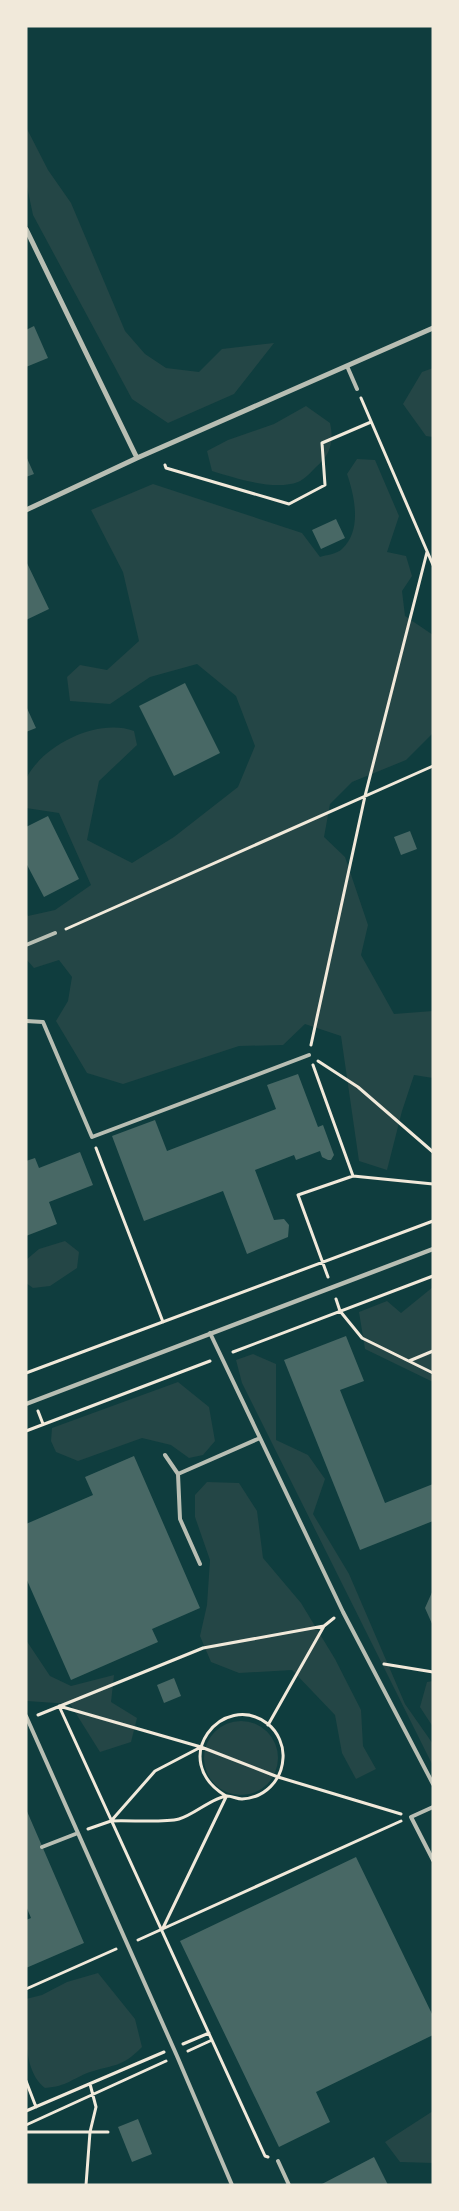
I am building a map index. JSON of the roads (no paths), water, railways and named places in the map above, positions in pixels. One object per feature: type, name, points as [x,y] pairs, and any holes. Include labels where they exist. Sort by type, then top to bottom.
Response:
[{"type":"street","points":[[26,229],[137,458]]},
{"type":"street","points":[[26,510],[137,458],[433,328]]},
{"type":"street","points":[[26,1404],[433,1249]]},
{"type":"lane","points":[[347,366],[357,389]]},
{"type":"lane","points":[[26,945],[55,933]]},
{"type":"lane","points":[[26,1021],[43,1022],[92,1137],[309,1056]]},
{"type":"lane","points":[[210,1333],[343,1612],[433,1784]]},
{"type":"lane","points":[[178,1474],[260,1438]]},
{"type":"lane","points":[[165,1455],[178,1474],[180,1519],[200,1564]]},
{"type":"lane","points":[[27,1718],[174,2048],[232,2185]]},
{"type":"lane","points":[[433,1807],[411,1817],[433,1860]]},
{"type":"lane","points":[[42,1847],[78,1833]]},
{"type":"lane","points":[[278,2161],[289,2185]]}]
